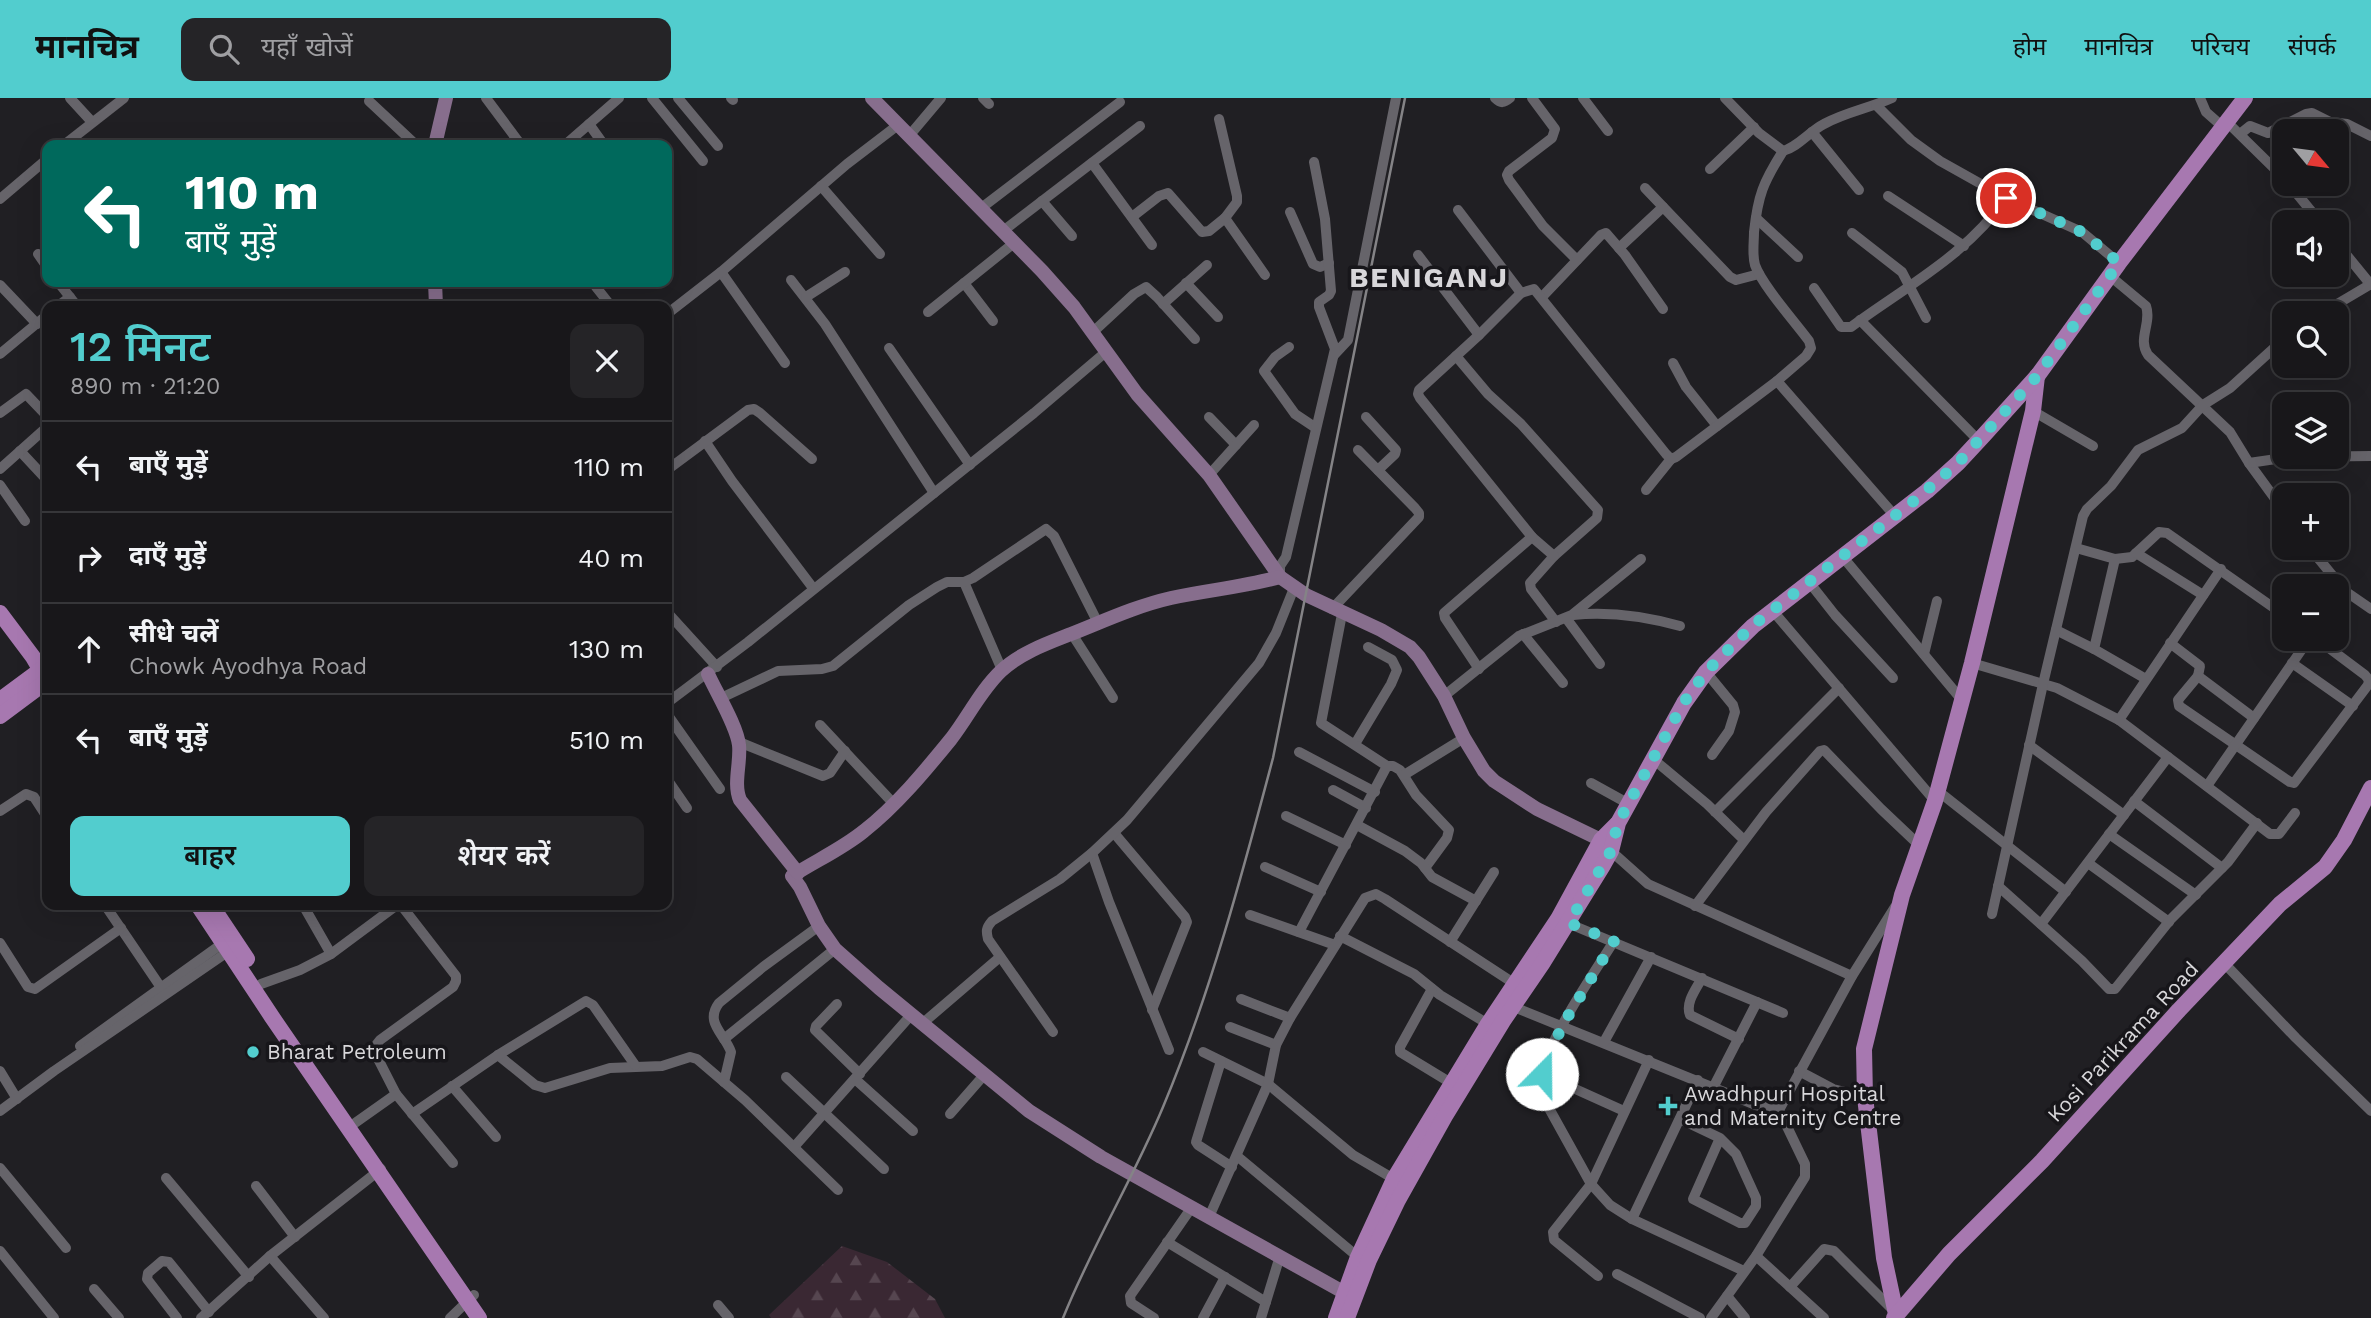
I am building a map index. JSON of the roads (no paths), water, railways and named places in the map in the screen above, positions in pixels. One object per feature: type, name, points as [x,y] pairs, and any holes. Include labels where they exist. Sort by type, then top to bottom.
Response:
[{"type":"main road","points":[[1347,1318],[1369,1261],[1398,1200],[1507,1004],[1563,921],[1684,702],[1706,672],[1731,645],[1772,610],[1927,491],[1979,441],[2038,375],[2245,98]]},
{"type":"main road","points":[[1895,1316],[1884,1258],[1865,1097],[1864,1049],[1902,895],[1937,796],[1972,663],[2033,411],[2038,375]]},
{"type":"main road","points":[[0,614],[42,669]]},
{"type":"main road","points":[[0,700],[42,673]]},
{"type":"main road","points":[[0,716],[42,674]]},
{"type":"main road","name":"Kosi Parikrama Road","points":[[1895,1316],[1949,1254],[2042,1161],[2280,904],[2325,867],[2344,840],[2371,788]]},
{"type":"main road","points":[[201,910],[470,1298],[489,1318]]},
{"type":"main road","points":[[214,910],[355,1123],[381,1169]]},
{"type":"main road","points":[[1336,1318],[1358,1257],[1394,1179],[1488,1024],[1507,1004],[1515,984],[1563,921]]},
{"type":"main road","points":[[470,1298],[478,1318]]},
{"type":"street","points":[[70,98],[92,122]]},
{"type":"street","points":[[70,140],[124,98]]},
{"type":"street","points":[[438,140],[446,98]]},
{"type":"street","points":[[486,98],[517,140]]},
{"type":"street","points":[[571,140],[619,98]]},
{"type":"street","points":[[652,98],[703,161]]},
{"type":"street","points":[[678,98],[718,146]]},
{"type":"street","points":[[872,98],[1074,307],[1137,394],[1209,475],[1280,578],[1337,611],[1381,630],[1410,647],[1444,696],[1464,738],[1484,771],[1506,791],[1606,846],[1648,884],[1853,976]]},
{"type":"street","points":[[672,310],[821,186],[904,130],[941,98]]},
{"type":"street","points":[[1334,355],[1348,340],[1396,98]]},
{"type":"street","points":[[1495,98],[1500,103],[1510,98]]},
{"type":"street","points":[[1532,98],[1555,129],[1554,133],[1552,138],[1509,171],[1508,180],[1543,226],[1577,260]]},
{"type":"street","points":[[1725,98],[1783,151]]},
{"type":"street","points":[[1646,490],[1671,459],[1807,356],[1811,348],[1809,341],[1759,274],[1753,257],[1760,193],[1783,151],[1838,117],[1892,98]]},
{"type":"street","points":[[2200,98],[2206,112],[2240,134],[2272,166]]},
{"type":"street","points":[[1588,100],[1608,131]]},
{"type":"street","points":[[369,101],[411,140]]},
{"type":"street","points":[[981,209],[1120,102]]},
{"type":"street","points":[[1875,105],[1911,140],[1940,161],[2006,198],[2082,232],[2146,306],[2148,313],[2142,341],[2144,349],[2230,432],[2272,495]]},
{"type":"street","points":[[2240,134],[2250,126],[2271,132],[2312,113],[2330,122],[2347,124],[2371,136]]},
{"type":"street","points":[[1132,217],[1168,193],[1202,232],[1209,231],[1226,218],[1237,202],[1237,196],[1219,119]]},
{"type":"street","points":[[589,124],[600,140]]},
{"type":"street","points":[[1003,231],[1140,126]]},
{"type":"street","points":[[1710,169],[1754,127]]},
{"type":"street","points":[[1812,132],[1859,190]]},
{"type":"street","points":[[1280,578],[1280,566],[1286,557],[1334,355],[1334,342],[1319,307],[1319,302],[1331,291],[1325,219],[1314,162]]},
{"type":"street","points":[[0,199],[42,163]]},
{"type":"street","points":[[1092,163],[1152,245]]},
{"type":"street","points":[[821,186],[880,254]]},
{"type":"street","points":[[1645,188],[1730,277],[1736,279],[1759,274]]},
{"type":"street","points":[[1888,196],[1964,246]]},
{"type":"street","points":[[2299,196],[2310,210]]},
{"type":"street","points":[[1814,288],[1841,327],[1851,327],[1964,246],[1983,228],[2006,198]]},
{"type":"street","points":[[1042,201],[1072,236]]},
{"type":"street","points":[[1619,248],[1663,207]]},
{"type":"street","points":[[1458,210],[1521,293]]},
{"type":"street","points":[[1290,212],[1313,264],[1316,267],[1329,263]]},
{"type":"street","points":[[1226,218],[1265,275]]},
{"type":"street","points":[[1756,218],[1798,257]]},
{"type":"street","points":[[1542,297],[1601,234],[1606,233],[1662,309]]},
{"type":"street","points":[[1852,233],[1894,264],[1910,285],[1926,318]]},
{"type":"street","points":[[928,312],[1014,243]]},
{"type":"street","points":[[38,254],[42,260]]},
{"type":"street","points":[[1418,255],[1479,335]]},
{"type":"street","points":[[2342,301],[2371,284],[2349,258]]},
{"type":"street","points":[[1163,304],[1207,265]]},
{"type":"street","points":[[721,272],[785,363]]},
{"type":"street","points":[[806,297],[845,272]]},
{"type":"street","points":[[791,280],[806,297],[934,493]]},
{"type":"street","points":[[964,283],[993,321]]},
{"type":"street","points":[[1186,283],[1218,317]]},
{"type":"street","points":[[0,285],[37,324]]},
{"type":"street","points":[[62,287],[73,301]]},
{"type":"street","points":[[596,287],[607,301]]},
{"type":"street","points":[[1093,332],[1141,288],[1150,289],[1195,339]]},
{"type":"street","points":[[1554,556],[1532,537],[1418,394],[1521,293],[1534,289],[1542,297],[1639,423],[1671,459]]},
{"type":"street","points":[[65,301],[70,297]]},
{"type":"street","points":[[0,354],[42,320]]},
{"type":"street","points":[[1860,320],[1979,441]]},
{"type":"street","points":[[1289,347],[1275,357],[1264,371],[1295,414],[1316,428]]},
{"type":"street","points":[[889,348],[970,465]]},
{"type":"street","points":[[672,699],[970,465],[1108,351]]},
{"type":"street","points":[[1992,914],[2083,516],[2138,450],[2182,428],[2203,405],[2230,388],[2272,351]]},
{"type":"street","points":[[1456,356],[1488,394],[1521,424],[1598,510],[1597,518],[1554,556],[1530,583],[1531,589],[1565,618],[1600,664]]},
{"type":"street","points":[[1673,363],[1686,387],[1717,426]]},
{"type":"street","points":[[1777,381],[1895,516]]},
{"type":"street","points":[[0,413],[26,394],[42,411]]},
{"type":"street","points":[[672,466],[748,410],[754,409],[813,459]]},
{"type":"street","points":[[2033,411],[2093,446]]},
{"type":"street","points":[[1209,417],[1236,445]]},
{"type":"street","points":[[1366,417],[1396,450],[1378,470]]},
{"type":"street","points":[[1209,475],[1254,425]]},
{"type":"street","points":[[0,469],[42,431]]},
{"type":"street","points":[[705,441],[813,588]]},
{"type":"street","points":[[1358,450],[1415,508],[1419,517],[1337,611],[1321,719],[1325,726],[1404,775],[1416,795],[1449,830],[1447,838],[1425,868]]},
{"type":"street","points":[[20,451],[42,475]]},
{"type":"street","points":[[2249,463],[2290,457],[2371,456]]},
{"type":"street","points":[[0,485],[26,521]]},
{"type":"street","points":[[719,699],[778,671],[833,666],[918,599],[947,582],[964,582],[973,578],[1046,529],[1054,536],[1098,623]]},
{"type":"street","points":[[2076,548],[2115,559],[2132,557],[2163,531],[2272,606]]},
{"type":"street","points":[[1479,668],[1444,613],[1532,537]]},
{"type":"street","points":[[2137,553],[2203,595]]},
{"type":"street","points":[[1842,556],[1961,699]]},
{"type":"street","points":[[1565,618],[1642,559]]},
{"type":"street","points":[[2094,649],[2115,559]]},
{"type":"street","points":[[2320,560],[2345,591],[2371,609]]},
{"type":"street","points":[[2119,720],[2221,569]]},
{"type":"street","points":[[1280,578],[1169,599],[1137,608],[1019,658],[1002,670],[951,738],[893,803],[861,834],[792,876],[819,926],[835,949],[1029,1111],[1066,1136],[1345,1293]]},
{"type":"street","points":[[964,582],[1002,670]]},
{"type":"street","points":[[1809,582],[1842,623],[1893,678]]},
{"type":"street","points":[[1053,1032],[1000,957],[986,932],[992,921],[1060,879],[1114,833],[1259,663],[1276,633],[1294,588]]},
{"type":"street","points":[[1924,654],[1937,601]]},
{"type":"street","points":[[1772,610],[1937,796],[2007,844],[2066,892]]},
{"type":"street","points":[[1444,696],[1523,634],[1565,618],[1603,613],[1640,616],[1680,626]]},
{"type":"street","points":[[672,618],[712,670],[719,699],[739,742],[737,793],[740,800],[798,873]]},
{"type":"street","points":[[2056,630],[2146,679]]},
{"type":"street","points":[[1072,634],[1113,698]]},
{"type":"street","points":[[1523,634],[1563,683]]},
{"type":"street","points":[[2170,643],[2200,666],[2197,676],[2178,703],[2235,745],[2294,783],[2353,706],[2369,680],[2333,651]]},
{"type":"street","points":[[1355,744],[1397,670],[1392,660],[1368,647]]},
{"type":"street","points":[[2207,786],[2300,651]]},
{"type":"street","points":[[1972,663],[2057,688],[2119,720],[2275,835],[2279,834],[2295,813]]},
{"type":"street","points":[[2292,663],[2353,706]]},
{"type":"street","points":[[1706,672],[1735,712],[1728,731],[1712,755]]},
{"type":"street","points":[[2197,676],[2253,718]]},
{"type":"street","points":[[1715,812],[1839,688]]},
{"type":"street","points":[[672,721],[720,789]]},
{"type":"street","points":[[820,725],[893,803]]},
{"type":"street","points":[[1404,775],[1464,738]]},
{"type":"street","points":[[739,742],[823,776],[830,773],[845,751]]},
{"type":"street","points":[[2029,745],[2124,815]]},
{"type":"street","points":[[1695,906],[1744,840],[1820,751],[1824,750],[1919,845]]},
{"type":"street","points":[[1299,752],[1375,792]]},
{"type":"street","points":[[2041,925],[2168,757]]},
{"type":"street","points":[[1650,765],[1715,812],[1744,840]]},
{"type":"street","points":[[1299,932],[1388,766]]},
{"type":"street","points":[[1591,783],[1629,804]]},
{"type":"street","points":[[672,786],[687,808]]},
{"type":"street","points":[[1333,790],[1366,808]]},
{"type":"street","points":[[0,811],[26,794],[34,797],[42,809]]},
{"type":"street","points":[[2134,801],[2222,868]]},
{"type":"street","points":[[1286,816],[1346,845]]},
{"type":"street","points":[[1998,886],[2109,989],[2115,989],[2169,922],[2222,868],[2257,823]]},
{"type":"street","points":[[1357,825],[1405,851],[1432,877],[1476,901]]},
{"type":"street","points":[[1114,833],[1187,922],[1152,1010]]},
{"type":"street","points":[[2109,834],[2196,895]]},
{"type":"street","points":[[1092,853],[1169,1050]]},
{"type":"street","points":[[2088,863],[2169,922]]},
{"type":"street","points":[[1265,867],[1321,891]]},
{"type":"street","points":[[1451,942],[1494,872]]},
{"type":"street","points":[[1209,1217],[1268,1084],[1276,1045],[1365,898],[1376,894],[1515,984]]},
{"type":"street","points":[[1779,1110],[1853,976],[1902,895]]},
{"type":"street","points":[[109,910],[163,991]]},
{"type":"street","points":[[306,910],[331,954]]},
{"type":"street","points":[[261,984],[300,970],[331,954],[392,910]]},
{"type":"street","points":[[403,910],[456,976],[456,981],[453,987],[374,1045],[373,1049],[397,1094],[453,1163]]},
{"type":"street","points":[[1250,915],[1299,932],[1337,941],[1414,974],[1432,989],[1488,1024]]},
{"type":"street","points":[[1563,921],[1783,1013]]},
{"type":"street","points":[[723,1082],[731,1052],[712,1017],[719,1003],[819,926]]},
{"type":"street","points":[[2,949],[28,986],[35,989],[121,928]]},
{"type":"street","points":[[1614,941],[1562,1026],[1542,1074],[1539,1085],[1541,1092],[1591,1184],[1610,1205],[1632,1219],[1744,1271]]},
{"type":"street","points":[[0,1111],[16,1096],[226,947]]},
{"type":"street","points":[[724,1039],[835,949]]},
{"type":"street","points":[[794,1147],[857,1076],[918,1019],[1000,957]]},
{"type":"street","points":[[1604,1042],[1651,957]]},
{"type":"street","points":[[2224,963],[2371,1111]]},
{"type":"street","points":[[1702,978],[1688,1005],[1689,1015],[1739,1039]]},
{"type":"street","points":[[1432,989],[1399,1052],[1449,1088]]},
{"type":"street","points":[[1241,999],[1290,1018]]},
{"type":"street","points":[[412,1114],[498,1055],[586,1000],[593,1005],[635,1065]]},
{"type":"street","points":[[1714,1086],[1757,1002]]},
{"type":"street","points":[[837,1004],[815,1030],[913,1131]]},
{"type":"street","points":[[1507,1004],[1756,1105],[1779,1110]]},
{"type":"street","points":[[1230,1027],[1276,1045]]},
{"type":"street","points":[[1203,1052],[1268,1084],[1353,1155],[1394,1179]]},
{"type":"street","points":[[498,1055],[536,1085],[545,1088],[610,1068],[662,1066],[690,1057],[696,1059],[838,1190]]},
{"type":"street","points":[[1598,1276],[1553,1237],[1555,1227],[1591,1184],[1648,1060]]},
{"type":"street","points":[[1221,1062],[1196,1142],[1198,1145],[1234,1161],[1358,1257]]},
{"type":"street","points":[[0,1071],[16,1096]]},
{"type":"street","points":[[1799,1072],[1833,1089],[1865,1097]]},
{"type":"street","points":[[950,1114],[985,1074]]},
{"type":"street","points":[[1542,1074],[1624,1111]]},
{"type":"street","points":[[786,1077],[884,1169]]},
{"type":"street","points":[[1632,1219],[1698,1080]]},
{"type":"street","points":[[452,1086],[496,1137]]},
{"type":"street","points":[[355,1123],[397,1094]]},
{"type":"street","points":[[0,1103],[16,1096]]},
{"type":"street","points":[[1711,1318],[1756,1256],[1805,1177],[1805,1164],[1779,1110]]},
{"type":"street","points":[[1680,1119],[1720,1138],[1736,1154],[1756,1198],[1756,1206],[1745,1223],[1693,1199],[1720,1138]]},
{"type":"street","points":[[0,1168],[66,1248]]},
{"type":"street","points":[[177,1318],[147,1279],[148,1272],[162,1261],[169,1262],[205,1315],[270,1256],[381,1169]]},
{"type":"street","points":[[166,1178],[249,1277]]},
{"type":"street","points":[[256,1186],[295,1237]]},
{"type":"street","points":[[1154,1318],[1131,1303],[1130,1296],[1192,1207]]},
{"type":"street","points":[[1167,1242],[1266,1301]]},
{"type":"street","points":[[1790,1287],[1824,1249],[1828,1248],[1895,1316]]},
{"type":"street","points":[[0,1251],[52,1317]]},
{"type":"street","points":[[270,1256],[324,1318]]},
{"type":"street","points":[[1261,1318],[1280,1256]]},
{"type":"street","points":[[1756,1256],[1824,1318]]},
{"type":"street","points":[[1617,1274],[1700,1318]]},
{"type":"street","points":[[1203,1318],[1225,1277]]},
{"type":"street","points":[[94,1289],[119,1318]]},
{"type":"street","points":[[1727,1296],[1745,1318]]},
{"type":"street","points":[[450,1318],[470,1298]]},
{"type":"street","points":[[718,1305],[729,1318]]},
{"type":"railway","points":[[1063,1318],[1163,1107],[1196,1022],[1237,890],[1273,758],[1405,98]]},
{"type":"place","name":"Bharat Petroleum","points":[[253,1052]]},
{"type":"place","name":"Awadhpuri Hospital and Maternity Centre","points":[[1668,1106]]},
{"type":"district","name":"BENIGANJ","points":[[1429,277]]}]
